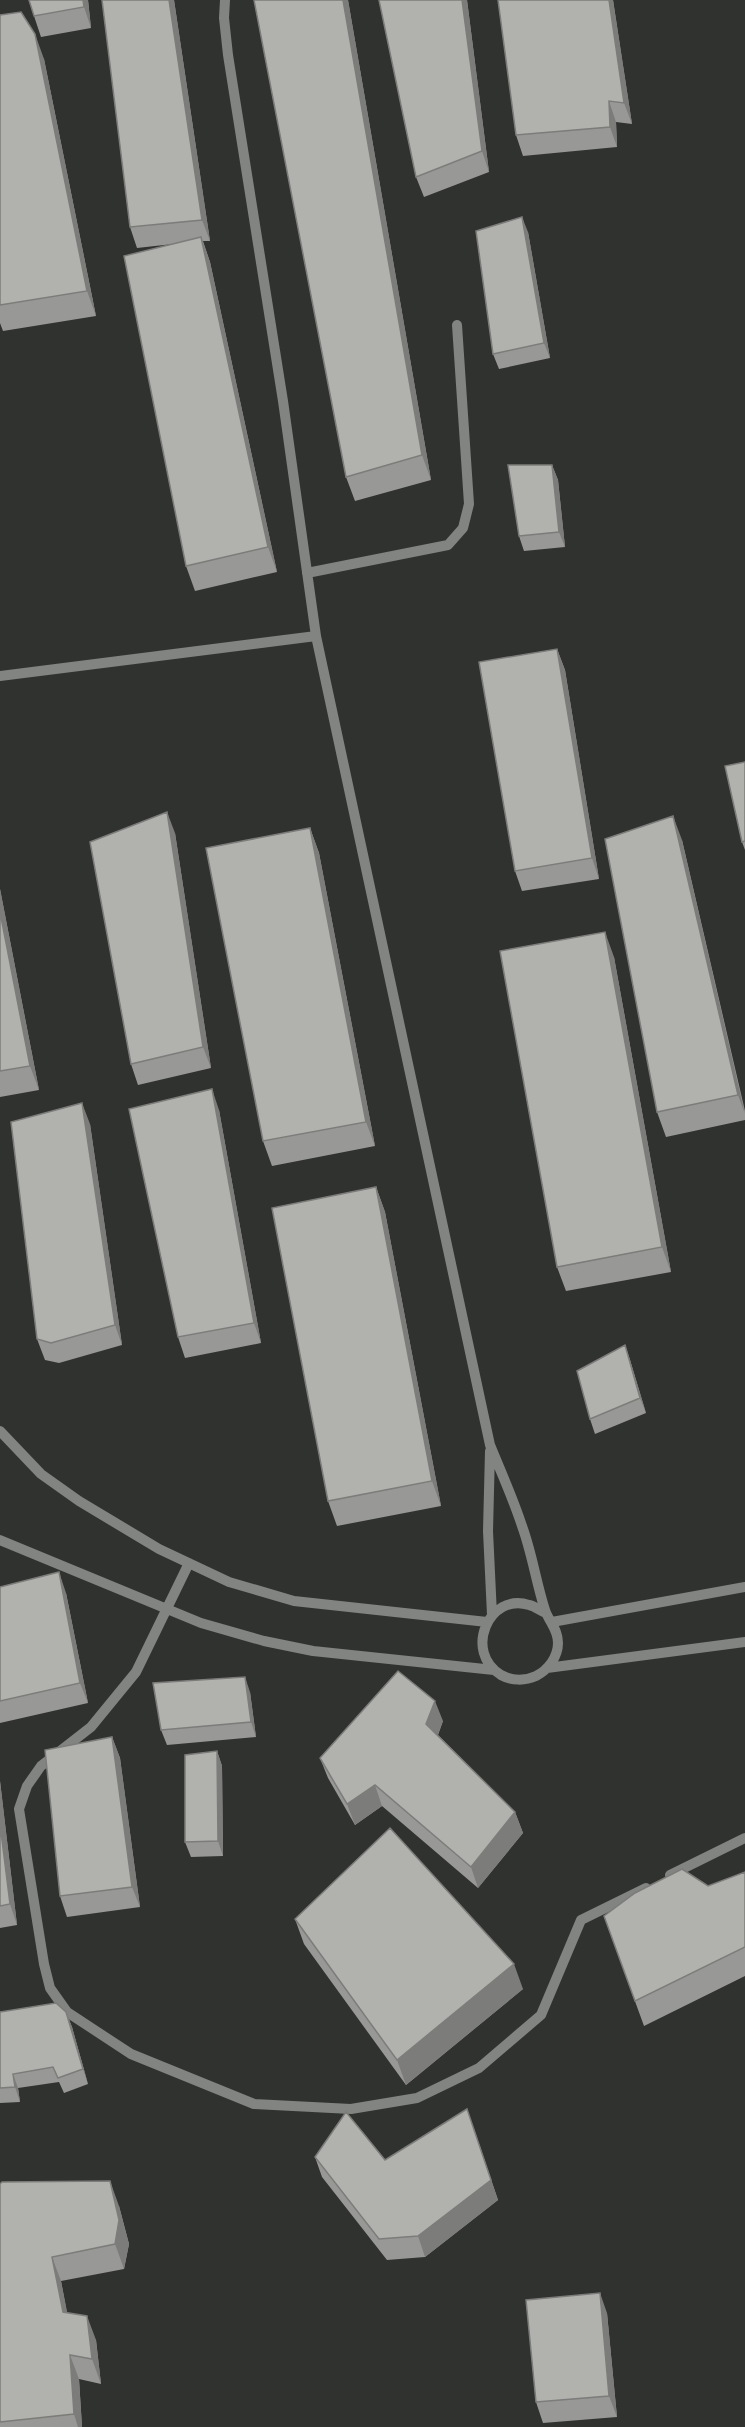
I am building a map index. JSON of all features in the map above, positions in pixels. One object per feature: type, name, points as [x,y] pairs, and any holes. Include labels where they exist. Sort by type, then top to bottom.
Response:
[{"type":"street","points":[[225,0],[224,18],[228,55],[283,401],[316,636],[490,1445],[523,1527],[549,1618],[557,1634],[558,1646],[547,1668]]},
{"type":"street","points":[[307,573],[448,545],[464,528],[469,504],[457,325]]},
{"type":"street","points":[[0,676],[316,636]]},
{"type":"street","points":[[0,1431],[41,1474],[79,1501],[159,1548],[229,1582],[294,1601],[489,1619],[508,1605],[528,1604],[549,1618],[745,1587]]},
{"type":"street","points":[[490,1445],[489,1619],[482,1634],[482,1648],[486,1660],[494,1670],[504,1676],[527,1679],[547,1668],[745,1642]]},
{"type":"street","points":[[0,1540],[201,1623],[264,1641],[313,1651],[494,1670]]},
{"type":"street","points":[[189,1563],[136,1672],[91,1727],[41,1766],[27,1786],[19,1809],[44,1964],[50,1988],[67,2012],[131,2054],[254,2104],[351,2109],[417,2098],[479,2068],[541,2015],[581,1920],[745,1838]]},
{"type":"building","points":[[29,0],[83,0],[84,7],[34,16]]},
{"type":"building","points":[[102,0],[169,0],[202,220],[130,227]]},
{"type":"building","points":[[254,0],[343,0],[422,455],[346,477]]},
{"type":"building","points":[[379,0],[462,0],[482,151],[416,177]]},
{"type":"building","points":[[498,0],[609,0],[624,103],[609,101],[610,127],[516,135]]},
{"type":"building","points":[[21,12],[35,34],[87,291],[0,305],[0,15]]},
{"type":"building","points":[[522,217],[544,343],[493,354],[476,231]]},
{"type":"building","points":[[201,237],[268,547],[186,566],[124,256]]},
{"type":"building","points":[[508,465],[552,465],[559,532],[519,536]]},
{"type":"building","points":[[557,649],[592,858],[515,871],[479,662]]},
{"type":"building","points":[[745,762],[745,841],[742,842],[725,766]]},
{"type":"building","points":[[167,812],[203,1047],[131,1064],[90,842]]},
{"type":"building","points":[[673,816],[738,1095],[657,1112],[605,839]]},
{"type":"building","points":[[310,828],[366,1122],[263,1141],[206,848]]},
{"type":"building","points":[[0,912],[30,1066],[0,1071]]},
{"type":"building","points":[[605,932],[662,1247],[557,1267],[500,951]]},
{"type":"building","points":[[212,1089],[254,1323],[178,1337],[129,1109]]},
{"type":"building","points":[[82,1103],[115,1325],[51,1343],[37,1339],[11,1122]]},
{"type":"building","points":[[376,1187],[432,1481],[328,1501],[272,1208]]},
{"type":"building","points":[[625,1345],[640,1398],[590,1419],[577,1371]]},
{"type":"building","points":[[59,1572],[80,1683],[0,1701],[0,1587]]},
{"type":"building","points":[[398,1671],[435,1701],[426,1724],[515,1812],[471,1867],[375,1785],[347,1804],[320,1758]]},
{"type":"building","points":[[245,1677],[251,1722],[161,1730],[153,1683]]},
{"type":"building","points":[[112,1737],[132,1887],[60,1896],[45,1750]]},
{"type":"building","points":[[217,1751],[218,1841],[185,1842],[185,1755]]},
{"type":"building","points":[[0,1824],[10,1904],[0,1906]]},
{"type":"building","points":[[390,1828],[514,1964],[397,2060],[295,1919]]},
{"type":"building","points":[[682,1869],[708,1886],[745,1872],[745,1947],[635,2001],[604,1916],[635,1893]]},
{"type":"building","points":[[56,2003],[66,2012],[83,2069],[58,2078],[53,2067],[13,2074],[15,2087],[0,2088],[0,2012]]},
{"type":"building","points":[[467,2109],[491,2180],[418,2236],[379,2239],[315,2157],[346,2112],[385,2160]]},
{"type":"building","points":[[110,2181],[119,2220],[115,2244],[52,2257],[63,2312],[87,2316],[92,2359],[70,2355],[74,2414],[0,2422],[0,2184],[2,2182]]},
{"type":"building","points":[[600,2293],[609,2396],[536,2402],[526,2300]]}]
